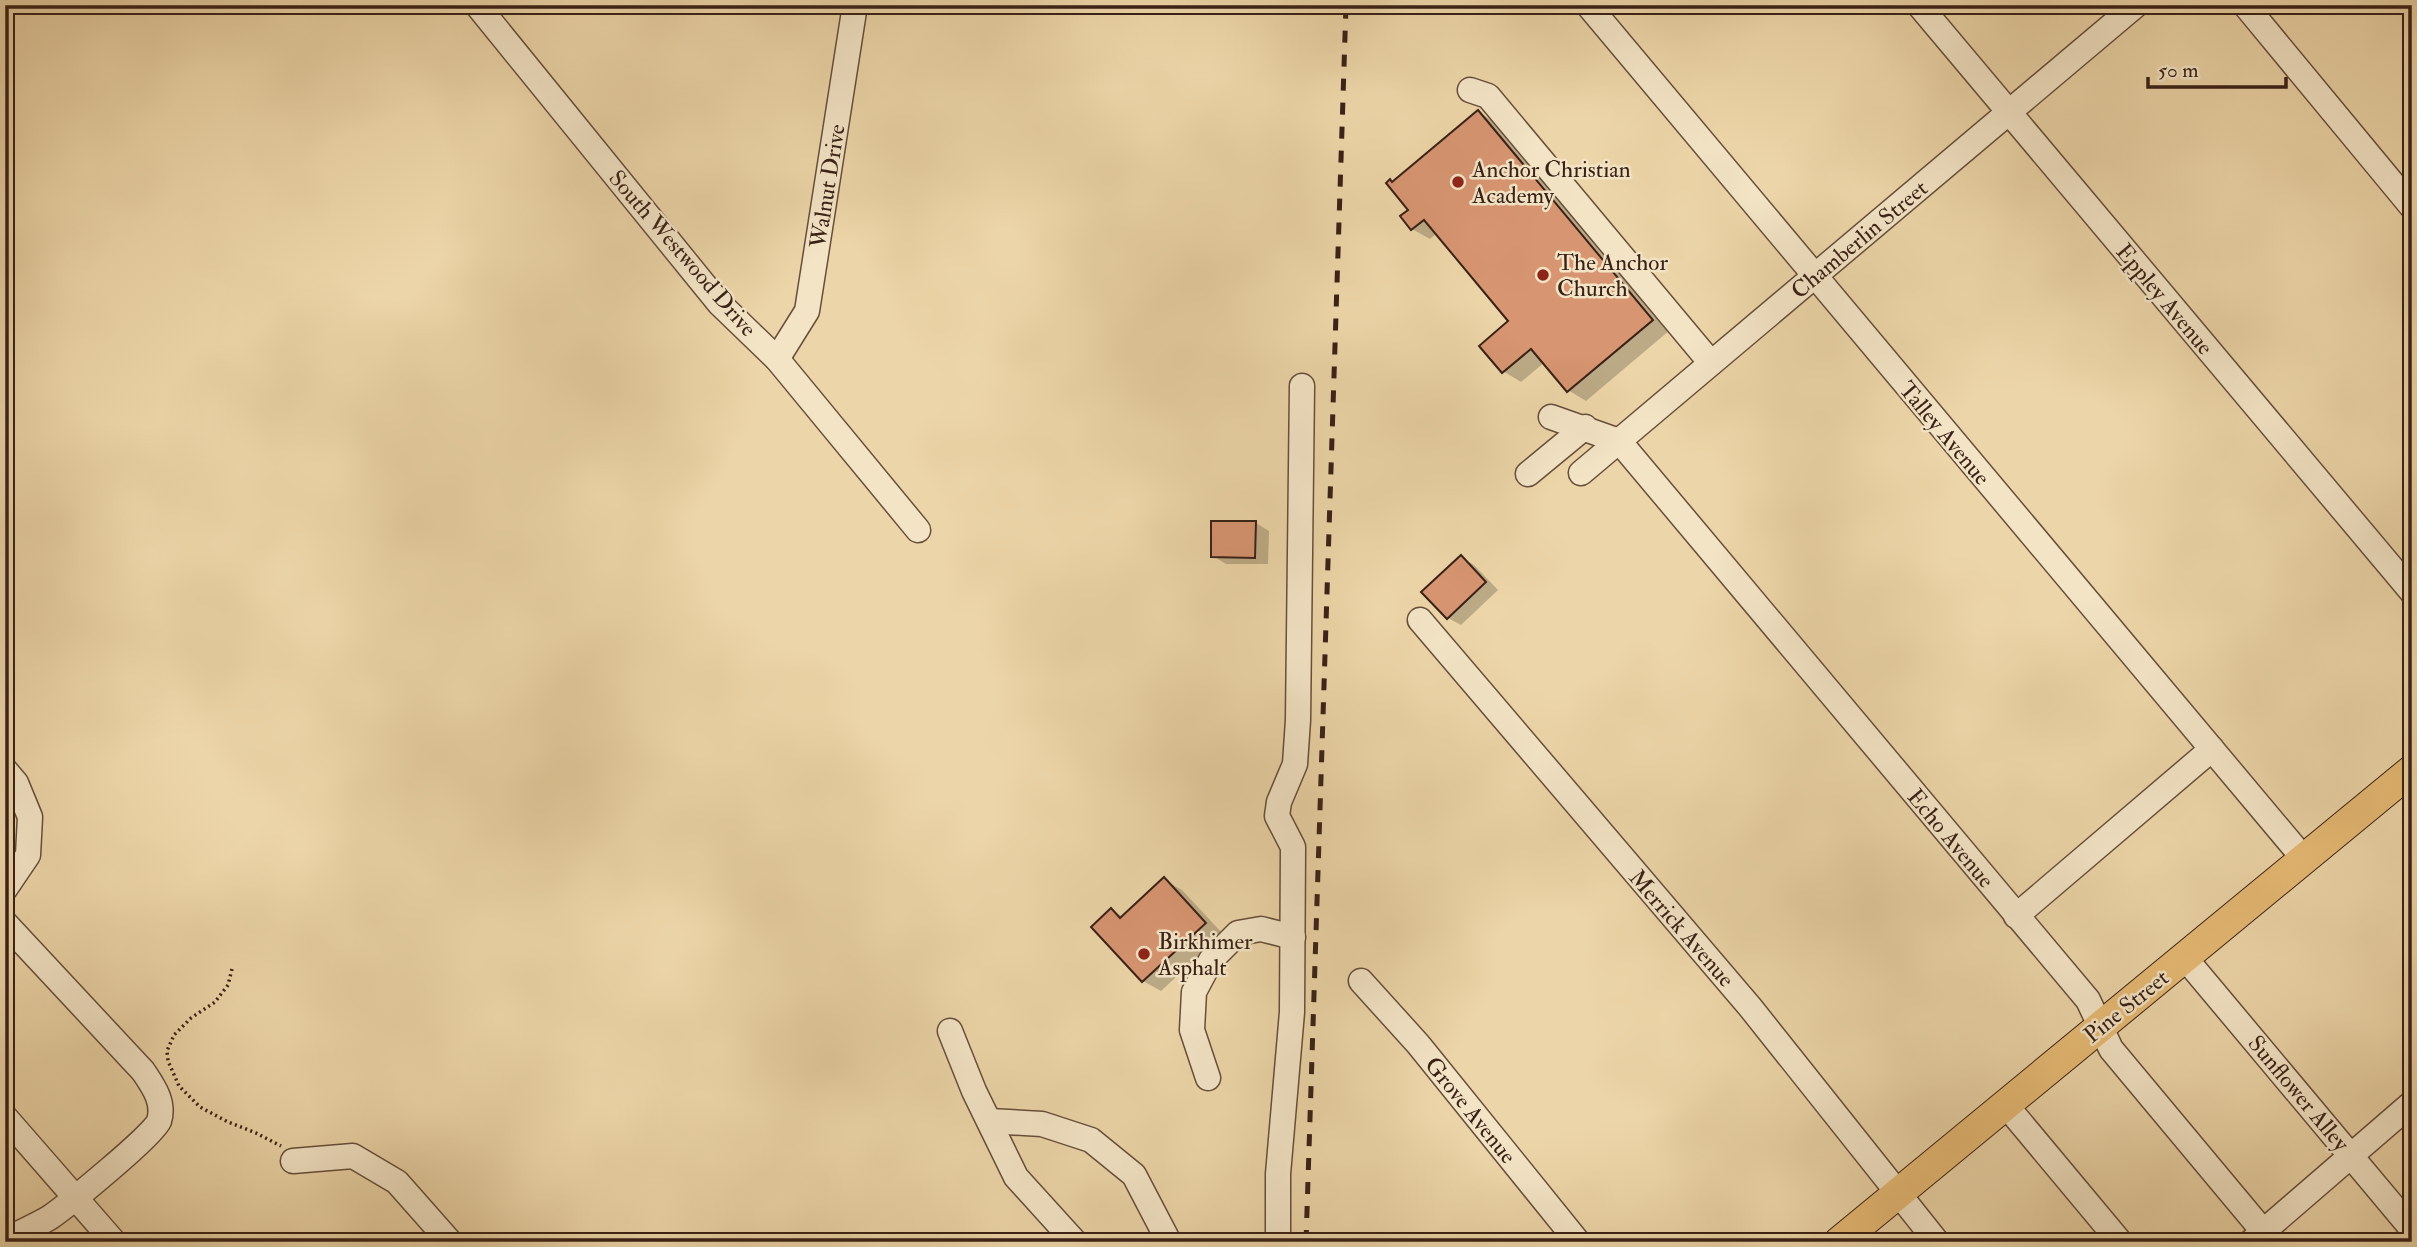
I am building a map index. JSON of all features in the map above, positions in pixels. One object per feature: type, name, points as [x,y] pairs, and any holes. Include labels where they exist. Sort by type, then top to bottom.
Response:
[{"type":"main road","name":"Pine Street","points":[[1839,1242],[2412,770]]},
{"type":"street","name":"South Westwood Drive","points":[[477,5],[719,303],[777,359],[918,530]]},
{"type":"street","name":"Walnut Drive","points":[[777,359],[807,311],[855,5]]},
{"type":"street","name":"Talley Avenue","points":[[1588,5],[1814,278],[2304,859]]},
{"type":"street","name":"Eppley Avenue","points":[[1919,5],[2412,592]]},
{"type":"street","name":"Chamberlin Street","points":[[1581,472],[2136,5]]},
{"type":"street","points":[[2245,5],[2412,207]]},
{"type":"street","points":[[1470,90],[1488,96],[1710,363]]},
{"type":"street","points":[[1278,1242],[1278,1174],[1292,1012],[1293,846],[1277,816],[1279,802],[1295,764],[1298,720],[1302,386]]},
{"type":"street","points":[[1551,417],[1619,441]]},
{"type":"street","points":[[1528,474],[1585,427]]},
{"type":"street","name":"Echo Avenue","points":[[1619,441],[2088,1000],[2111,1049],[2262,1238]]},
{"type":"street","name":"Merrick Avenue","points":[[1420,620],[1750,1007],[1937,1242]]},
{"type":"street","points":[[2016,916],[2212,749]]},
{"type":"street","points":[[5,770],[16,783],[30,817],[28,855],[5,889]]},
{"type":"street","points":[[5,923],[143,1071],[160,1104],[160,1118],[153,1133],[76,1198],[49,1217],[5,1240]]},
{"type":"street","points":[[1208,1079],[1192,1030],[1194,992],[1211,960],[1238,933],[1261,929],[1293,937]]},
{"type":"street","name":"Sunflower Alley","points":[[2185,958],[2412,1229]]},
{"type":"street","name":"Grove Avenue","points":[[1361,981],[1418,1044],[1577,1242]]},
{"type":"street","points":[[950,1031],[1016,1177],[1075,1242]]},
{"type":"street","points":[[2262,1238],[2350,1155],[2412,1103]]},
{"type":"street","points":[[2005,1104],[2120,1242]]},
{"type":"street","points":[[5,1117],[114,1242]]},
{"type":"street","points":[[989,1122],[1042,1124],[1091,1140],[1134,1175],[1168,1242]]},
{"type":"street","points":[[293,1161],[353,1156],[397,1182],[450,1242]]},
{"type":"path","points":[[232,969],[228,985],[215,1002],[191,1018],[170,1042],[168,1060],[175,1078],[200,1107],[278,1146],[291,1145],[293,1161]]},
{"type":"building","name":"The Anchor Church","points":[[1478,110],[1653,320],[1567,392],[1531,349],[1502,373],[1479,346],[1508,321],[1424,220],[1411,230],[1400,216],[1408,210],[1386,183],[1390,179],[1392,182]]},
{"type":"building","points":[[1211,521],[1256,521],[1255,558],[1211,557]]},
{"type":"building","points":[[1461,555],[1486,582],[1447,619],[1421,592]]},
{"type":"building","name":"Birkhimer Asphalt","points":[[1164,877],[1206,923],[1142,982],[1091,927],[1111,908],[1120,918]]},
{"type":"railway","points":[[1306,1242],[1346,5]]},
{"type":"place","name":"Anchor Christian Academy","points":[[1458,182]]},
{"type":"place","name":"The Anchor Church","points":[[1543,275]]},
{"type":"place","name":"Birkhimer Asphalt","points":[[1144,954]]}]
